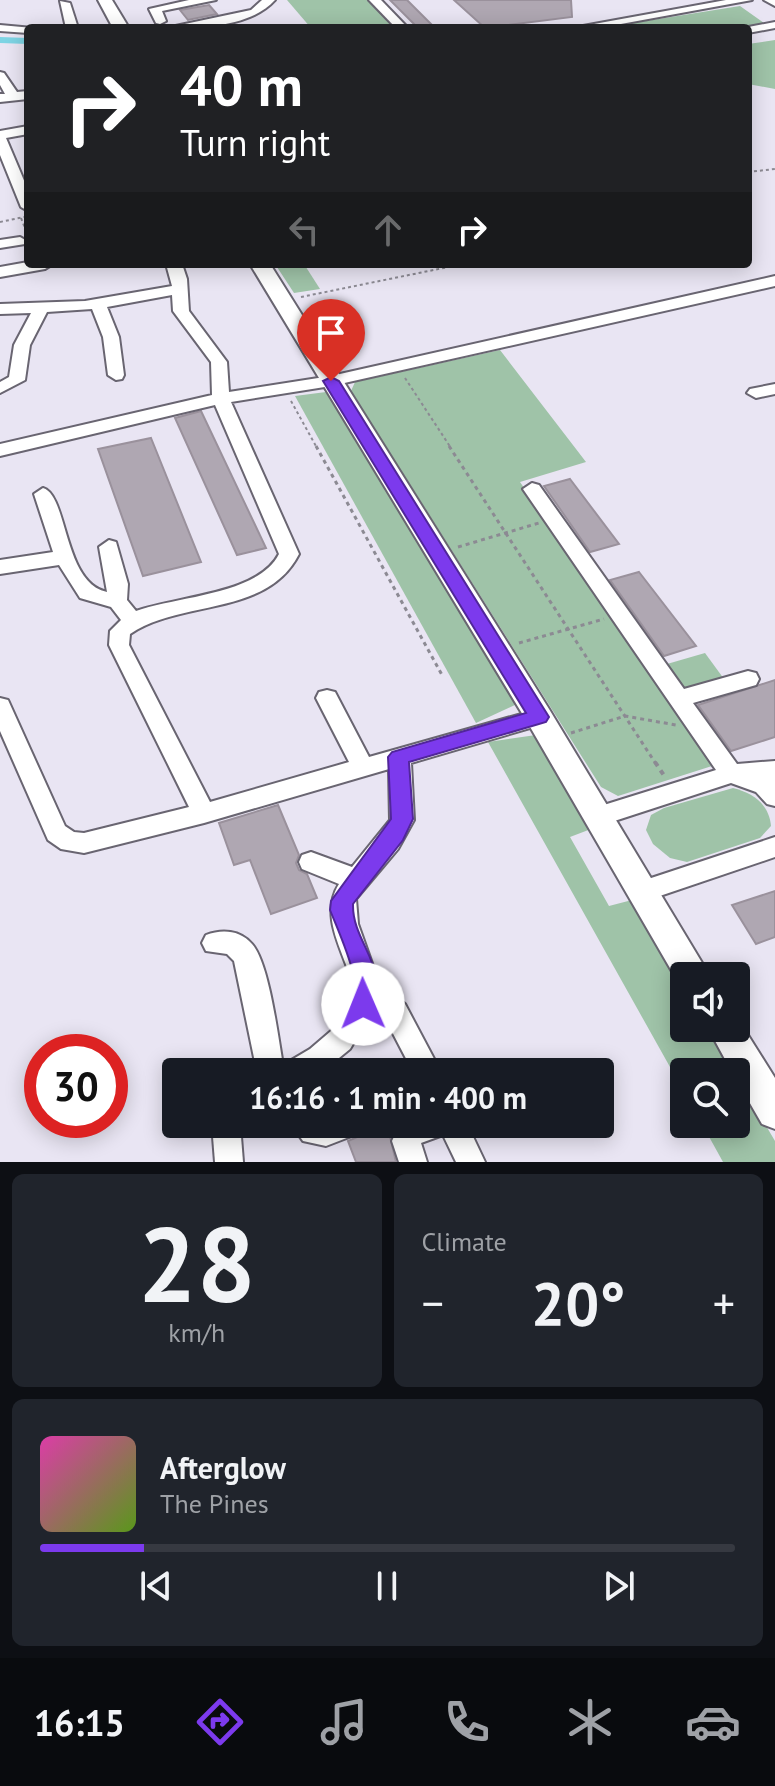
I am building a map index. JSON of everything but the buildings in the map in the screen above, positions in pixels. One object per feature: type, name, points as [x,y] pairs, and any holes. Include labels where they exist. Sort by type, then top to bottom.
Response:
[{"type":"main road","points":[[105,0],[119,24]]},
{"type":"main road","points":[[262,268],[539,717],[685,962]]},
{"type":"main road","points":[[733,1042],[775,1111]]},
{"type":"street","points":[[165,24],[155,9],[210,0]]},
{"type":"street","points":[[173,24],[255,13],[269,0]]},
{"type":"street","points":[[375,0],[398,24]]},
{"type":"street","points":[[602,24],[746,0]]},
{"type":"street","points":[[64,3],[72,24]]},
{"type":"street","points":[[752,28],[775,25]]},
{"type":"street","points":[[0,28],[24,29]]},
{"type":"street","points":[[0,76],[14,97]]},
{"type":"street","points":[[24,131],[0,137],[18,182],[24,212]]},
{"type":"street","points":[[0,185],[18,182]]},
{"type":"street","points":[[0,244],[23,237]]},
{"type":"street","points":[[27,268],[0,274],[4,298],[41,308],[98,304],[180,289]]},
{"type":"street","points":[[175,268],[181,311],[219,362],[221,398],[230,425],[289,554],[280,571],[258,584],[134,622],[123,628],[119,635],[119,645],[204,813]]},
{"type":"street","points":[[0,450],[112,421],[221,398],[285,391],[775,281]]},
{"type":"street","points":[[98,304],[111,337],[116,375]]},
{"type":"street","points":[[0,388],[17,380],[22,345],[41,308]]},
{"type":"street","points":[[756,393],[775,389]]},
{"type":"street","points":[[532,489],[731,774],[764,785],[775,797]]},
{"type":"street","points":[[43,494],[64,557],[84,591],[91,597],[117,601],[134,622]]},
{"type":"street","points":[[109,547],[118,584],[117,601]]},
{"type":"street","points":[[0,567],[64,557]]},
{"type":"street","points":[[678,699],[748,679]]},
{"type":"street","points":[[327,698],[363,768]]},
{"type":"street","points":[[1,709],[56,833],[69,842],[84,843],[204,813],[539,717]]},
{"type":"street","points":[[322,1058],[337,1046],[363,1004],[367,989],[364,971],[341,910],[345,894],[395,833],[402,819],[399,757]]},
{"type":"street","points":[[599,816],[746,770],[775,770]]},
{"type":"street","points":[[642,891],[775,847]]},
{"type":"street","points":[[311,862],[357,880]]},
{"type":"street","points":[[215,943],[232,943],[244,953],[250,967],[268,1058]]},
{"type":"street","points":[[367,989],[396,1013],[420,1058]]},
{"type":"street","points":[[227,1138],[229,1162]]},
{"type":"street","points":[[408,1138],[413,1162]]},
{"type":"street","points":[[459,1138],[471,1162]]},
{"type":"path","points":[[752,172],[775,169]]},
{"type":"path","points":[[0,222],[24,212],[23,237]]},
{"type":"path","points":[[282,300],[343,291],[445,268]]},
{"type":"path","points":[[401,372],[668,780]]},
{"type":"path","points":[[285,391],[442,675]]},
{"type":"path","points":[[450,549],[546,521]]},
{"type":"path","points":[[511,645],[612,617]]},
{"type":"path","points":[[567,734],[625,716],[687,727]]},
{"type":"green space","points":[[287,0],[369,0],[391,24],[308,24]]},
{"type":"green space","points":[[740,6],[764,23],[752,25],[627,24]]},
{"type":"green space","points":[[775,40],[775,89],[752,85],[752,43]]},
{"type":"green space","points":[[278,268],[307,268],[320,289],[294,293]]},
{"type":"green space","points":[[500,350],[586,462],[520,482],[712,766],[618,796],[601,787],[351,391],[355,382]]},
{"type":"green space","points":[[326,392],[517,704],[476,723],[295,396]]},
{"type":"green space","points":[[705,653],[724,679],[685,690],[667,664]]},
{"type":"green space","points":[[536,735],[591,829],[570,837],[609,906],[632,900],[670,964],[670,1042],[716,1042],[726,1058],[670,1058],[670,1067],[488,742]]},
{"type":"green space","points":[[733,788],[753,796],[767,811],[771,826],[760,838],[687,862],[670,858],[653,844],[646,830],[651,815],[664,808]]},
{"type":"green space","points":[[750,1099],[775,1141],[775,1162],[723,1162],[710,1138],[750,1138]]},
{"type":"waterway","points":[[0,40],[24,41]]},
{"type":"route","points":[[331,381],[539,717],[399,757],[402,819],[395,833],[342,901],[341,910],[364,971],[367,989],[363,1004]]}]
